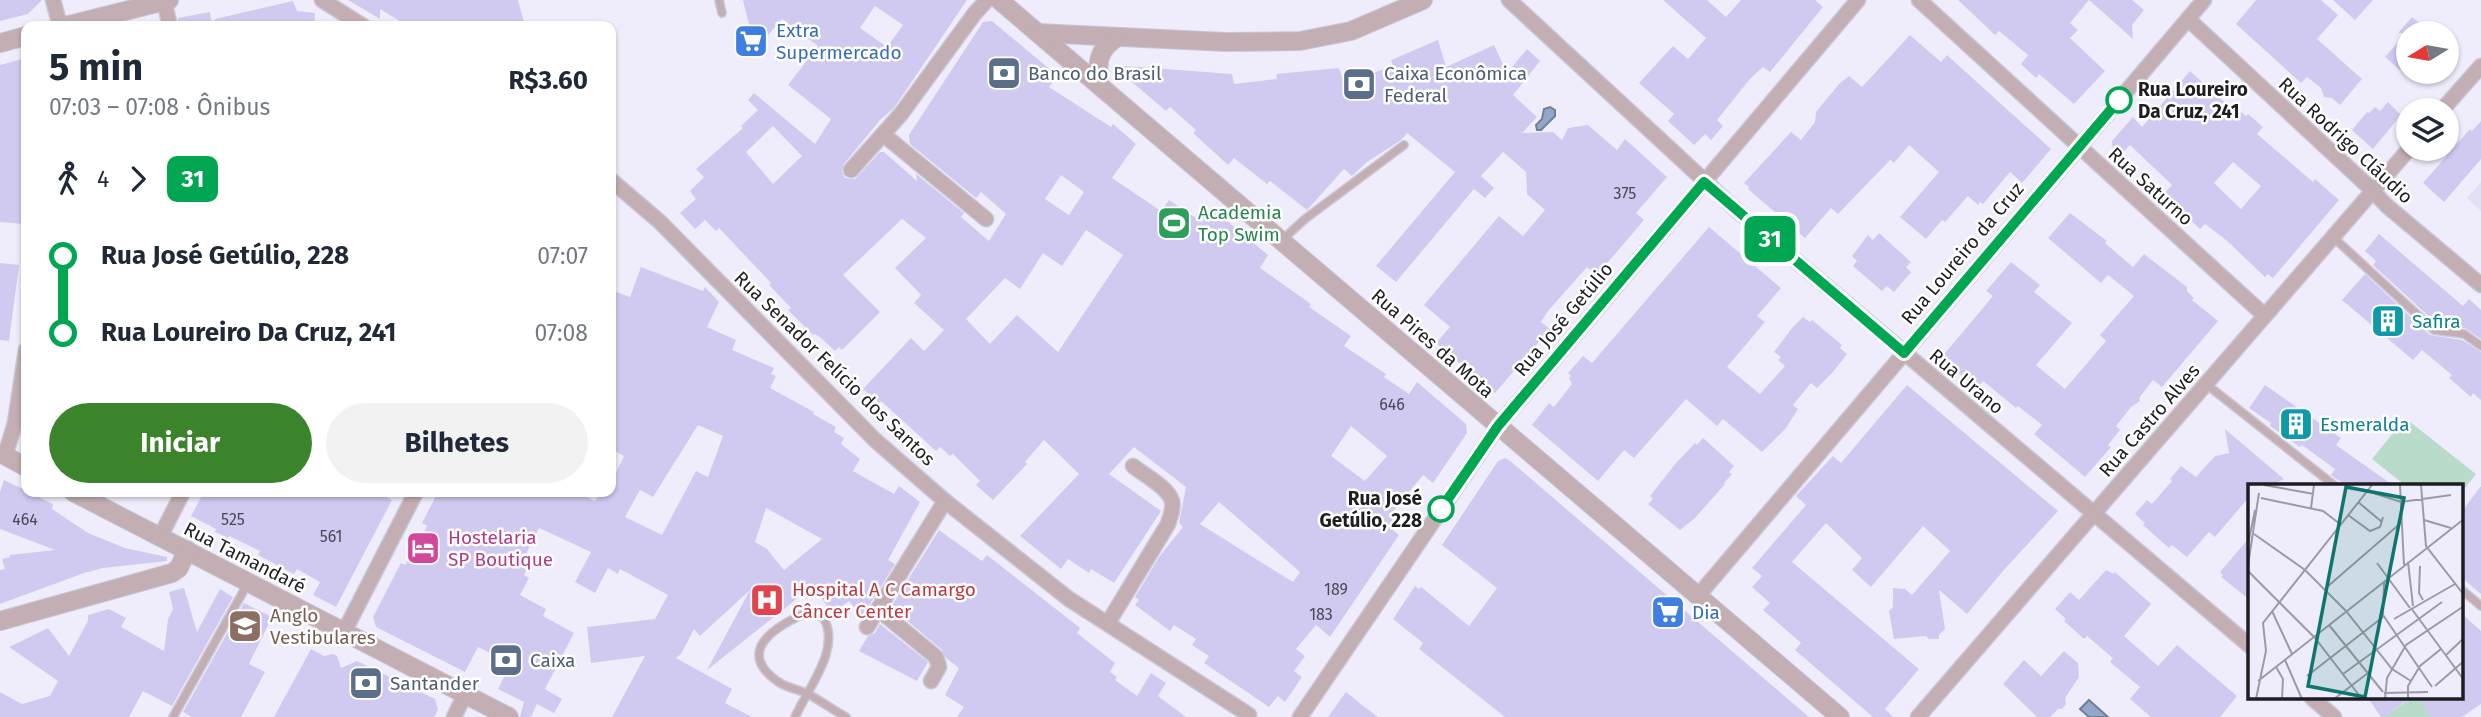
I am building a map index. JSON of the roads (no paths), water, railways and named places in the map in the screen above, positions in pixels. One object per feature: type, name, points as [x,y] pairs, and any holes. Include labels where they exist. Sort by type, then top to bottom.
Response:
[{"type":"street","points":[[53,0],[59,21]]},
{"type":"street","points":[[322,0],[355,21]]},
{"type":"street","points":[[851,170],[884,135],[987,0]]},
{"type":"street","name":"Rua Pires da Mota","points":[[999,0],[1840,717]]},
{"type":"street","points":[[1038,33],[1226,42],[1300,41],[1351,31],[1423,0]]},
{"type":"street","name":"Rua Urano","points":[[1509,0],[1704,182],[2248,644]]},
{"type":"street","name":"Rua José Getúlio","points":[[1300,717],[1498,426],[1858,0]]},
{"type":"street","name":"Rua Saturno","points":[[1919,0],[2264,315]]},
{"type":"street","name":"Rua Loureiro da Cruz","points":[[1697,597],[2204,0]]},
{"type":"street","points":[[85,21],[167,1],[169,21]]},
{"type":"street","name":"Rua Rodrigo Cláudio","points":[[2188,19],[2387,206],[2481,285]]},
{"type":"street","points":[[0,43],[21,37]]},
{"type":"street","points":[[1099,85],[1097,68],[1100,54],[1106,45],[1118,37]]},
{"type":"street","points":[[2453,98],[2481,66]]},
{"type":"street","points":[[884,135],[986,219]]},
{"type":"street","name":"Rua Castro Alves","points":[[1918,717],[2399,161]]},
{"type":"street","name":"Rua Senador Felício dos Santos","points":[[616,184],[660,222],[875,440],[945,501],[1069,599],[1249,715]]},
{"type":"street","points":[[21,383],[15,423],[3,455],[21,464]]},
{"type":"street","points":[[1108,623],[1168,524],[1172,510],[1172,501],[1167,493],[1133,466]]},
{"type":"street","name":"Rua Tamandaré","points":[[83,497],[509,717]]},
{"type":"street","points":[[160,537],[180,497]]},
{"type":"street","points":[[344,632],[413,497]]},
{"type":"street","points":[[867,627],[945,501]]},
{"type":"street","points":[[0,621],[172,573],[179,568],[187,550]]},
{"type":"street","points":[[879,610],[936,657],[940,665],[931,681]]},
{"type":"street","points":[[454,717],[465,694]]},
{"type":"street","points":[[2314,700],[2334,717]]},
{"type":"lane","points":[[719,0],[722,13]]},
{"type":"lane","points":[[1281,241],[1304,219],[1404,145]]},
{"type":"lane","points":[[2333,237],[2434,330],[2464,334],[2481,346]]},
{"type":"lane","points":[[2206,384],[2332,484]]},
{"type":"lane","points":[[173,717],[240,601],[248,582]]},
{"type":"lane","points":[[2464,592],[2481,606]]},
{"type":"lane","points":[[795,717],[806,693],[827,657],[830,641],[828,624],[823,617],[806,613],[769,634],[761,645],[759,657],[765,670],[779,683],[806,693],[846,717]]},
{"type":"water","points":[[1550,107],[1555,110],[1555,116],[1541,130],[1537,130],[1536,125],[1542,119],[1544,109]]},
{"type":"water","points":[[2089,700],[2108,717],[2089,717],[2080,709]]},
{"type":"place","name":"Extra Supermercado","points":[[751,41]]},
{"type":"place","name":"Banco do Brasil","points":[[1004,73]]},
{"type":"place","name":"Caixa Econômica Federal","points":[[1359,84]]},
{"type":"place","name":"Rua Loureiro Da Cruz, 241","points":[[2119,100]]},
{"type":"place","name":"Academia Top Swim","points":[[1174,223]]},
{"type":"place","name":"Safira","points":[[2388,321]]},
{"type":"place","name":"Esmeralda","points":[[2296,424]]},
{"type":"place","name":"Rua José Getúlio, 228","points":[[1441,509]]},
{"type":"place","name":"Hostelaria SP Boutique","points":[[423,548]]},
{"type":"place","name":"Hospital A C Camargo Câncer Center","points":[[767,600]]},
{"type":"place","name":"Dia","points":[[1668,612]]},
{"type":"place","name":"Anglo Vestibulares","points":[[245,626]]},
{"type":"place","name":"Caixa","points":[[506,660]]},
{"type":"place","name":"Santander","points":[[366,683]]}]
